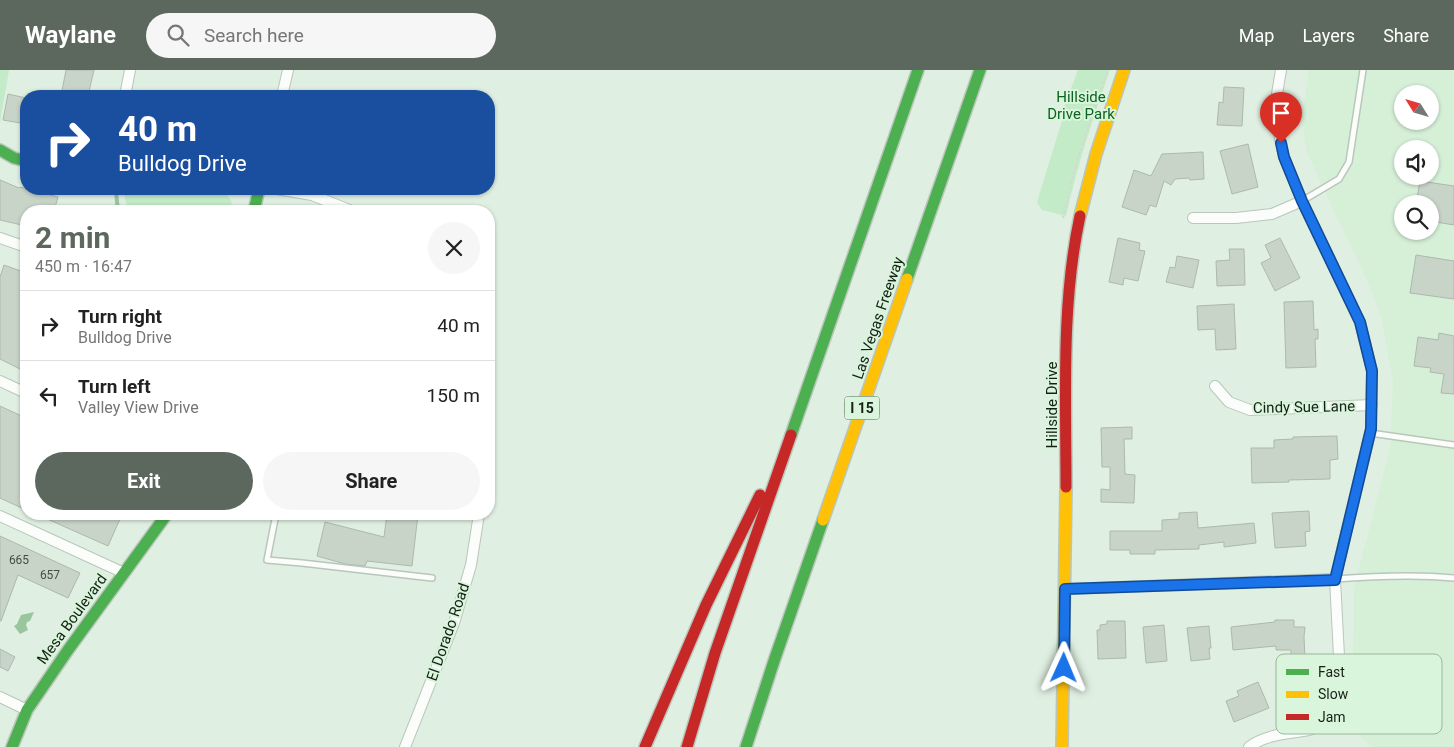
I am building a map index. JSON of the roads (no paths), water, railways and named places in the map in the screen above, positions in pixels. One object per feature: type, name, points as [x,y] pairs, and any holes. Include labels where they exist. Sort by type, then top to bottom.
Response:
[{"type":"main road","points":[[687,747],[715,654],[918,70]]},
{"type":"main road","name":"Las Vegas Freeway","points":[[746,747],[774,661],[980,70]]},
{"type":"main road","name":"Hillside Drive","points":[[1062,747],[1068,324],[1075,245],[1082,207],[1096,152],[1124,70]]},
{"type":"main road","points":[[0,150],[20,160]]},
{"type":"main road","points":[[645,747],[706,605],[796,421]]},
{"type":"main road","name":"Mesa Boulevard","points":[[12,747],[27,710],[163,520]]},
{"type":"street","points":[[127,90],[130,70]]},
{"type":"street","points":[[283,90],[288,70]]},
{"type":"street","points":[[1281,70],[1276,113],[1284,157],[1302,201],[1360,322],[1372,371],[1370,433],[1335,580],[1339,654]]},
{"type":"street","points":[[312,195],[337,205]]},
{"type":"street","points":[[1193,218],[1236,218],[1272,214],[1302,201]]},
{"type":"street","points":[[0,238],[20,245]]},
{"type":"street","points":[[0,381],[20,390]]},
{"type":"street","name":"Cindy Sue Lane","points":[[1215,386],[1230,402],[1250,410],[1372,405]]},
{"type":"street","points":[[0,516],[124,572]]},
{"type":"street","name":"El Dorado Road","points":[[404,747],[454,623],[471,565],[478,520]]},
{"type":"street","points":[[1065,589],[1335,580]]},
{"type":"street","points":[[0,697],[27,710]]},
{"type":"street","points":[[1248,747],[1267,738],[1310,734]]},
{"type":"lane","points":[[1302,201],[1339,179],[1349,162],[1363,70]]},
{"type":"lane","points":[[1370,433],[1454,445]]},
{"type":"lane","points":[[275,520],[267,560],[302,562],[432,578]]},
{"type":"lane","points":[[1335,580],[1428,575],[1454,578]]},
{"type":"waterway","points":[[116,195],[117,205]]},
{"type":"park label","name":"Hillside Drive Park","points":[[1081,106]]}]
